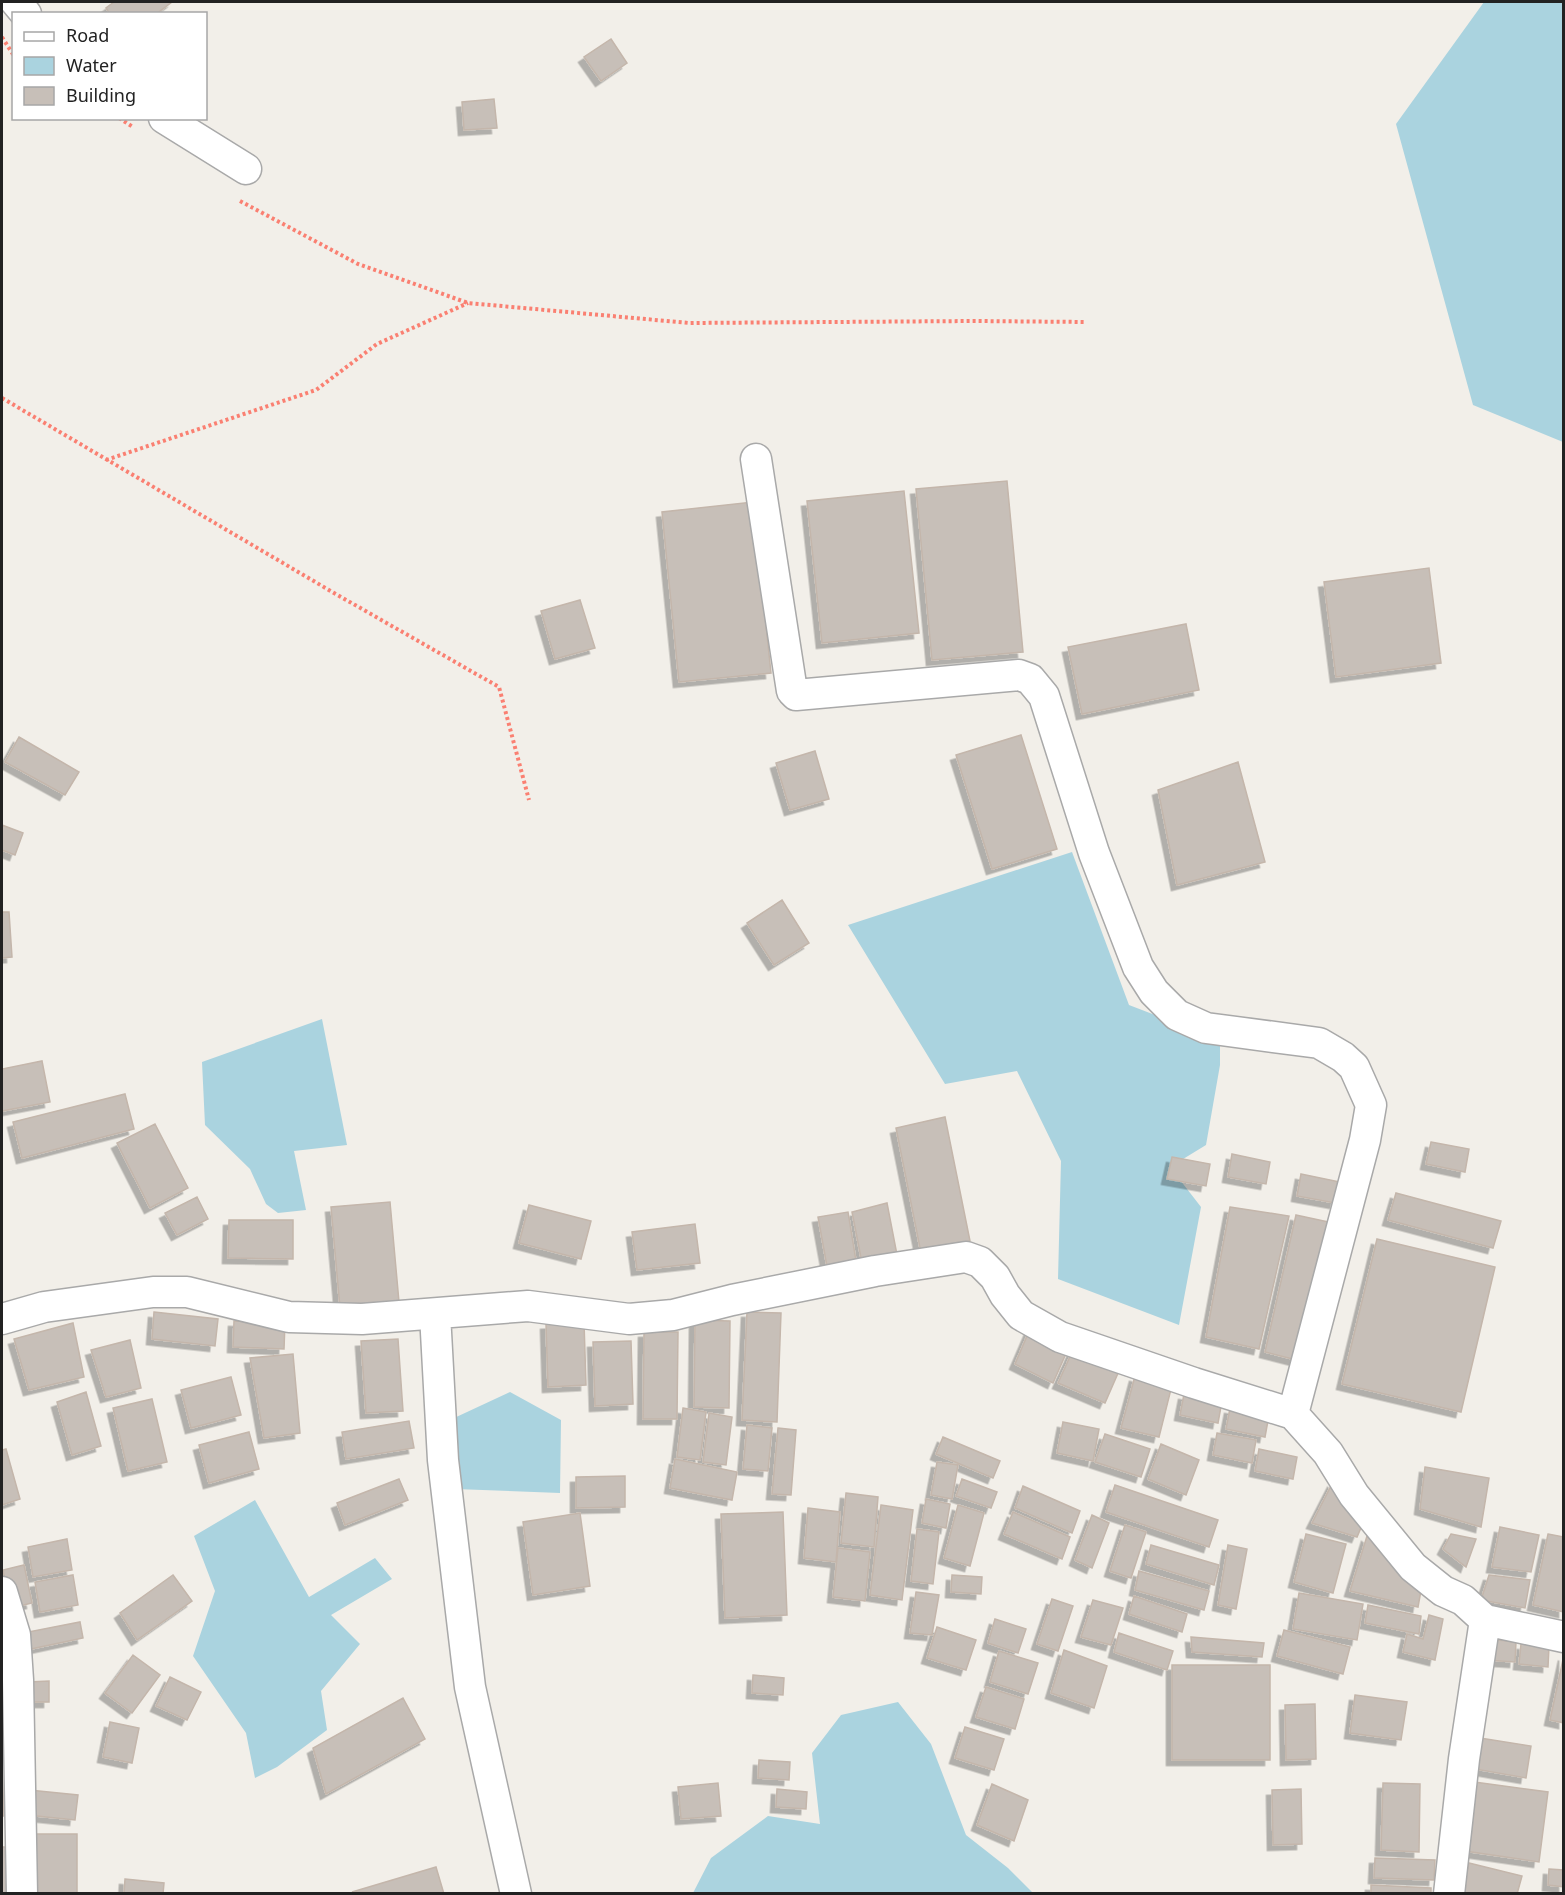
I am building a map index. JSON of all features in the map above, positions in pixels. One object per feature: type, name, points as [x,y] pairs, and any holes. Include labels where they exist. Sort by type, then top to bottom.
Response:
[{"type":"street","points":[[152,125],[246,169]]},
{"type":"street","points":[[756,459],[792,691],[796,696],[1019,675],[1030,679],[1044,696],[1094,853],[1138,967],[1154,992],[1177,1015],[1206,1028],[1319,1043],[1343,1057],[1354,1067],[1371,1106],[1367,1129],[1293,1414]]},
{"type":"street","points":[[2,1319],[44,1307],[153,1292],[187,1292],[289,1317],[362,1319],[528,1306],[629,1319],[673,1315],[732,1300],[875,1271],[966,1257],[980,1262],[995,1276],[1005,1295],[1021,1315],[1060,1336],[1194,1383],[1293,1414],[1328,1453],[1354,1496],[1413,1567],[1443,1591],[1463,1600],[1485,1620],[1563,1637]]},
{"type":"street","points":[[435,1314],[443,1460],[470,1687],[516,1893]]},
{"type":"street","points":[[2,1592],[15,1635],[18,1680],[22,1893]]},
{"type":"street","points":[[1449,1893],[1464,1759],[1485,1620]]},
{"type":"path","points":[[2,38],[12,53]]},
{"type":"path","points":[[128,120],[152,125]]},
{"type":"path","points":[[239,201],[358,264],[468,303],[689,323],[1086,322]]},
{"type":"path","points":[[105,460],[316,390],[377,344],[468,303]]},
{"type":"path","points":[[2,398],[105,460],[499,687],[529,800]]},
{"type":"water","points":[[1484,2],[1563,2],[1563,442],[1473,405],[1396,124]]},
{"type":"water","points":[[1072,852],[1129,1005],[1220,1040],[1220,1065],[1206,1145],[1170,1167],[1201,1207],[1179,1325],[1058,1279],[1061,1161],[1017,1071],[945,1084],[848,925]]},
{"type":"water","points":[[322,1019],[347,1145],[294,1151],[306,1210],[278,1213],[266,1204],[250,1169],[205,1125],[202,1062]]},
{"type":"water","points":[[510,1392],[561,1420],[560,1493],[455,1489],[452,1419]]},
{"type":"water","points":[[255,1500],[309,1597],[375,1558],[392,1579],[331,1615],[360,1644],[321,1691],[327,1730],[277,1767],[255,1778],[246,1733],[193,1656],[215,1591],[194,1536]]},
{"type":"water","points":[[898,1702],[931,1744],[966,1835],[1008,1868],[1033,1893],[693,1893],[711,1858],[768,1816],[820,1824],[812,1753],[841,1715]]},
{"type":"building","points":[[114,2],[172,2],[159,12],[109,12],[106,8]]},
{"type":"building","points":[[611,39],[627,63],[601,81],[584,57]]},
{"type":"building","points":[[494,99],[497,128],[464,130],[462,102]]},
{"type":"building","points":[[1007,481],[1023,652],[932,660],[916,489]]},
{"type":"building","points":[[904,491],[919,633],[822,643],[807,501]]},
{"type":"building","points":[[753,502],[771,673],[679,682],[662,512]]},
{"type":"building","points":[[1429,568],[1441,663],[1336,677],[1324,582]]},
{"type":"building","points":[[580,600],[595,648],[555,659],[541,611]]},
{"type":"building","points":[[1186,624],[1199,690],[1082,714],[1068,647]]},
{"type":"building","points":[[1021,735],[1057,849],[992,869],[956,755]]},
{"type":"building","points":[[19,737],[79,772],[65,795],[5,762]]},
{"type":"building","points":[[815,751],[829,799],[790,810],[776,763]]},
{"type":"building","points":[[1238,762],[1265,862],[1177,885],[1158,790]]},
{"type":"building","points":[[2,825],[23,833],[15,855],[2,850]]},
{"type":"building","points":[[782,900],[809,943],[774,965],[747,923]]},
{"type":"building","points":[[2,912],[9,912],[12,957],[2,958]]},
{"type":"building","points":[[42,1061],[50,1102],[2,1111],[2,1069]]},
{"type":"building","points":[[125,1094],[134,1129],[22,1158],[13,1122]]},
{"type":"building","points":[[945,1117],[970,1241],[921,1253],[896,1128]]},
{"type":"building","points":[[155,1124],[188,1188],[150,1208],[117,1143]]},
{"type":"building","points":[[1431,1142],[1469,1149],[1465,1172],[1426,1164]]},
{"type":"building","points":[[1232,1154],[1270,1162],[1266,1184],[1228,1177]]},
{"type":"building","points":[[1172,1157],[1210,1164],[1206,1186],[1167,1179]]},
{"type":"building","points":[[1301,1174],[1340,1182],[1335,1203],[1297,1196]]},
{"type":"building","points":[[1396,1193],[1501,1221],[1493,1248],[1388,1220]]},
{"type":"building","points":[[197,1197],[208,1219],[177,1235],[165,1213]]},
{"type":"building","points":[[390,1202],[399,1302],[340,1308],[331,1207]]},
{"type":"building","points":[[887,1203],[898,1260],[863,1268],[852,1212]]},
{"type":"building","points":[[529,1205],[591,1221],[581,1259],[519,1243]]},
{"type":"building","points":[[1230,1207],[1289,1216],[1259,1349],[1206,1337]]},
{"type":"building","points":[[848,1212],[857,1267],[828,1272],[818,1217]]},
{"type":"building","points":[[1296,1215],[1352,1227],[1320,1366],[1265,1352]]},
{"type":"building","points":[[229,1220],[293,1220],[293,1259],[228,1258]]},
{"type":"building","points":[[695,1224],[700,1263],[637,1270],[632,1232]]},
{"type":"building","points":[[1377,1239],[1495,1267],[1461,1412],[1342,1384]]},
{"type":"building","points":[[154,1312],[218,1319],[215,1346],[152,1339]]},
{"type":"building","points":[[747,1312],[781,1313],[777,1422],[742,1420]]},
{"type":"building","points":[[695,1320],[730,1321],[729,1408],[694,1407]]},
{"type":"building","points":[[234,1321],[285,1323],[284,1349],[233,1347]]},
{"type":"building","points":[[584,1322],[586,1385],[548,1387],[546,1324]]},
{"type":"building","points":[[73,1323],[84,1377],[29,1390],[14,1339]]},
{"type":"building","points":[[1030,1329],[1068,1349],[1053,1383],[1015,1364]]},
{"type":"building","points":[[644,1332],[678,1332],[677,1419],[643,1419]]},
{"type":"building","points":[[398,1339],[403,1411],[366,1413],[361,1341]]},
{"type":"building","points":[[130,1340],[141,1388],[106,1397],[91,1350]]},
{"type":"building","points":[[631,1341],[633,1404],[595,1406],[593,1342]]},
{"type":"building","points":[[1073,1350],[1119,1371],[1105,1403],[1058,1383]]},
{"type":"building","points":[[293,1354],[300,1433],[264,1438],[250,1358]]},
{"type":"building","points":[[1135,1376],[1172,1385],[1159,1437],[1121,1428]]},
{"type":"building","points":[[231,1377],[241,1415],[191,1428],[181,1390]]},
{"type":"building","points":[[86,1392],[101,1446],[72,1455],[57,1402]]},
{"type":"building","points":[[1184,1394],[1222,1401],[1218,1423],[1180,1415]]},
{"type":"building","points":[[152,1399],[167,1462],[128,1471],[113,1408]]},
{"type":"building","points":[[683,1408],[706,1412],[700,1460],[677,1457]]},
{"type":"building","points":[[1230,1408],[1269,1415],[1265,1437],[1226,1429]]},
{"type":"building","points":[[709,1413],[732,1417],[726,1465],[703,1462]]},
{"type":"building","points":[[409,1421],[414,1448],[346,1459],[342,1432]]},
{"type":"building","points":[[1063,1422],[1099,1429],[1093,1461],[1057,1453]]},
{"type":"building","points":[[747,1425],[772,1428],[768,1471],[743,1469]]},
{"type":"building","points":[[778,1428],[796,1430],[791,1495],[772,1494]]},
{"type":"building","points":[[249,1432],[259,1469],[209,1483],[199,1445]]},
{"type":"building","points":[[1217,1433],[1256,1440],[1252,1463],[1213,1455]]},
{"type":"building","points":[[1105,1434],[1150,1449],[1141,1477],[1095,1462]]},
{"type":"building","points":[[943,1437],[1000,1461],[993,1478],[936,1454]]},
{"type":"building","points":[[1161,1444],[1199,1460],[1186,1495],[1148,1479]]},
{"type":"building","points":[[6,1449],[20,1499],[2,1505],[2,1450]]},
{"type":"building","points":[[1259,1449],[1297,1457],[1293,1479],[1255,1471]]},
{"type":"building","points":[[675,1459],[737,1472],[732,1500],[670,1488]]},
{"type":"building","points":[[937,1462],[958,1465],[952,1499],[931,1495]]},
{"type":"building","points":[[1425,1467],[1489,1478],[1481,1527],[1420,1509]]},
{"type":"building","points":[[625,1476],[625,1507],[576,1508],[576,1477]]},
{"type":"building","points":[[399,1479],[408,1500],[345,1525],[337,1503]]},
{"type":"building","points":[[962,1479],[997,1492],[991,1508],[956,1496]]},
{"type":"building","points":[[1333,1482],[1363,1523],[1357,1537],[1312,1523]]},
{"type":"building","points":[[1115,1485],[1218,1520],[1209,1547],[1106,1512]]},
{"type":"building","points":[[1023,1486],[1080,1511],[1072,1533],[1015,1508]]},
{"type":"building","points":[[846,1493],[878,1497],[874,1547],[841,1543]]},
{"type":"building","points":[[926,1499],[950,1504],[946,1528],[922,1523]]},
{"type":"building","points":[[881,1505],[913,1510],[902,1600],[870,1595]]},
{"type":"building","points":[[958,1505],[984,1513],[970,1566],[944,1558]]},
{"type":"building","points":[[808,1508],[840,1512],[836,1562],[804,1558]]},
{"type":"building","points":[[783,1512],[787,1615],[725,1618],[721,1514]]},
{"type":"building","points":[[1013,1512],[1070,1537],[1062,1559],[1004,1534]]},
{"type":"building","points":[[580,1513],[590,1586],[533,1595],[523,1522]]},
{"type":"building","points":[[1092,1515],[1109,1523],[1092,1568],[1075,1560]]},
{"type":"building","points":[[1125,1525],[1146,1532],[1131,1578],[1110,1571]]},
{"type":"building","points":[[1500,1527],[1539,1535],[1531,1572],[1492,1567]]},
{"type":"building","points":[[917,1529],[939,1532],[933,1584],[911,1581]]},
{"type":"building","points":[[1306,1534],[1346,1544],[1333,1593],[1294,1582]]},
{"type":"building","points":[[1451,1534],[1476,1539],[1466,1567],[1443,1549]]},
{"type":"building","points":[[1548,1534],[1564,1537],[1564,1612],[1533,1605]]},
{"type":"building","points":[[1367,1536],[1422,1585],[1418,1607],[1350,1591]]},
{"type":"building","points":[[67,1539],[72,1570],[33,1577],[28,1547]]},
{"type":"building","points":[[1151,1545],[1219,1565],[1214,1585],[1146,1564]]},
{"type":"building","points":[[1228,1545],[1247,1549],[1236,1609],[1218,1605]]},
{"type":"building","points":[[838,1548],[870,1552],[865,1601],[833,1597]]},
{"type":"building","points":[[24,1565],[32,1603],[11,1608],[3,1570]]},
{"type":"building","points":[[1139,1571],[1209,1591],[1204,1610],[1135,1590]]},
{"type":"building","points":[[73,1575],[78,1605],[40,1612],[35,1582]]},
{"type":"building","points":[[173,1575],[192,1601],[137,1640],[120,1613]]},
{"type":"building","points":[[952,1575],[982,1577],[981,1594],[951,1592]]},
{"type":"building","points":[[1489,1575],[1530,1580],[1525,1608],[1481,1600]]},
{"type":"building","points":[[916,1592],[939,1595],[932,1635],[910,1633]]},
{"type":"building","points":[[1299,1593],[1363,1604],[1357,1640],[1293,1629]]},
{"type":"building","points":[[1134,1596],[1187,1614],[1182,1632],[1129,1614]]},
{"type":"building","points":[[1052,1599],[1073,1606],[1058,1651],[1037,1644]]},
{"type":"building","points":[[1093,1600],[1123,1608],[1111,1645],[1081,1637]]},
{"type":"building","points":[[1368,1605],[1421,1616],[1419,1634],[1365,1623]]},
{"type":"building","points":[[1429,1615],[1443,1619],[1435,1660],[1403,1652],[1407,1634],[1423,1639]]},
{"type":"building","points":[[995,1619],[1026,1629],[1018,1653],[988,1643]]},
{"type":"building","points":[[80,1622],[83,1638],[26,1650],[23,1633]]},
{"type":"building","points":[[937,1627],[976,1640],[966,1670],[927,1658]]},
{"type":"building","points":[[1284,1630],[1350,1647],[1343,1674],[1277,1656]]},
{"type":"building","points":[[1119,1633],[1173,1651],[1167,1670],[1114,1652]]},
{"type":"building","points":[[1191,1637],[1264,1643],[1262,1657],[1192,1652]]},
{"type":"building","points":[[1488,1639],[1516,1642],[1515,1662],[1486,1660]]},
{"type":"building","points":[[1521,1644],[1549,1646],[1548,1667],[1519,1664]]},
{"type":"building","points":[[1064,1650],[1107,1666],[1094,1708],[1051,1693]]},
{"type":"building","points":[[999,1651],[1038,1663],[1028,1694],[990,1682]]},
{"type":"building","points":[[133,1655],[160,1675],[132,1713],[105,1693]]},
{"type":"building","points":[[1564,1655],[1564,1723],[1550,1720]]},
{"type":"building","points":[[1172,1665],[1270,1665],[1270,1760],[1172,1760]]},
{"type":"building","points":[[753,1675],[784,1678],[783,1695],[752,1693]]},
{"type":"building","points":[[170,1677],[201,1692],[187,1720],[156,1706]]},
{"type":"building","points":[[49,1681],[49,1702],[28,1702],[28,1682]]},
{"type":"building","points":[[986,1687],[1024,1699],[1015,1729],[976,1717]]},
{"type":"building","points":[[1355,1695],[1407,1702],[1401,1740],[1350,1733]]},
{"type":"building","points":[[403,1698],[425,1739],[326,1794],[313,1748]]},
{"type":"building","points":[[1315,1704],[1316,1759],[1286,1760],[1285,1705]]},
{"type":"building","points":[[110,1722],[139,1728],[132,1763],[103,1757]]},
{"type":"building","points":[[965,1727],[1004,1739],[994,1770],[955,1758]]},
{"type":"building","points":[[1480,1738],[1531,1746],[1526,1778],[1475,1769]]},
{"type":"building","points":[[759,1760],[790,1762],[789,1780],[758,1778]]},
{"type":"building","points":[[2,1763],[4,1816],[2,1816]]},
{"type":"building","points":[[1467,1781],[1548,1792],[1539,1862],[1458,1850]]},
{"type":"building","points":[[718,1783],[721,1816],[681,1819],[678,1787]]},
{"type":"building","points":[[1383,1783],[1420,1784],[1419,1852],[1381,1850]]},
{"type":"building","points":[[992,1784],[1028,1800],[1014,1841],[977,1825]]},
{"type":"building","points":[[777,1789],[807,1792],[806,1809],[776,1807]]},
{"type":"building","points":[[1301,1789],[1302,1844],[1273,1845],[1272,1790]]},
{"type":"building","points":[[29,1790],[78,1795],[75,1820],[27,1815]]},
{"type":"building","points":[[33,1834],[77,1834],[77,1894],[33,1894]]},
{"type":"building","points":[[2,1847],[11,1847],[10,1894],[2,1894]]},
{"type":"building","points":[[1375,1858],[1435,1860],[1434,1880],[1374,1878]]},
{"type":"building","points":[[1469,1863],[1522,1876],[1517,1894],[1461,1894]]},
{"type":"building","points":[[436,1867],[444,1894],[352,1892]]},
{"type":"building","points":[[1549,1869],[1564,1870],[1564,1887],[1548,1885]]},
{"type":"building","points":[[125,1879],[164,1883],[163,1894],[124,1894]]},
{"type":"building","points":[[1371,1885],[1431,1888],[1431,1894],[1371,1894]]}]
